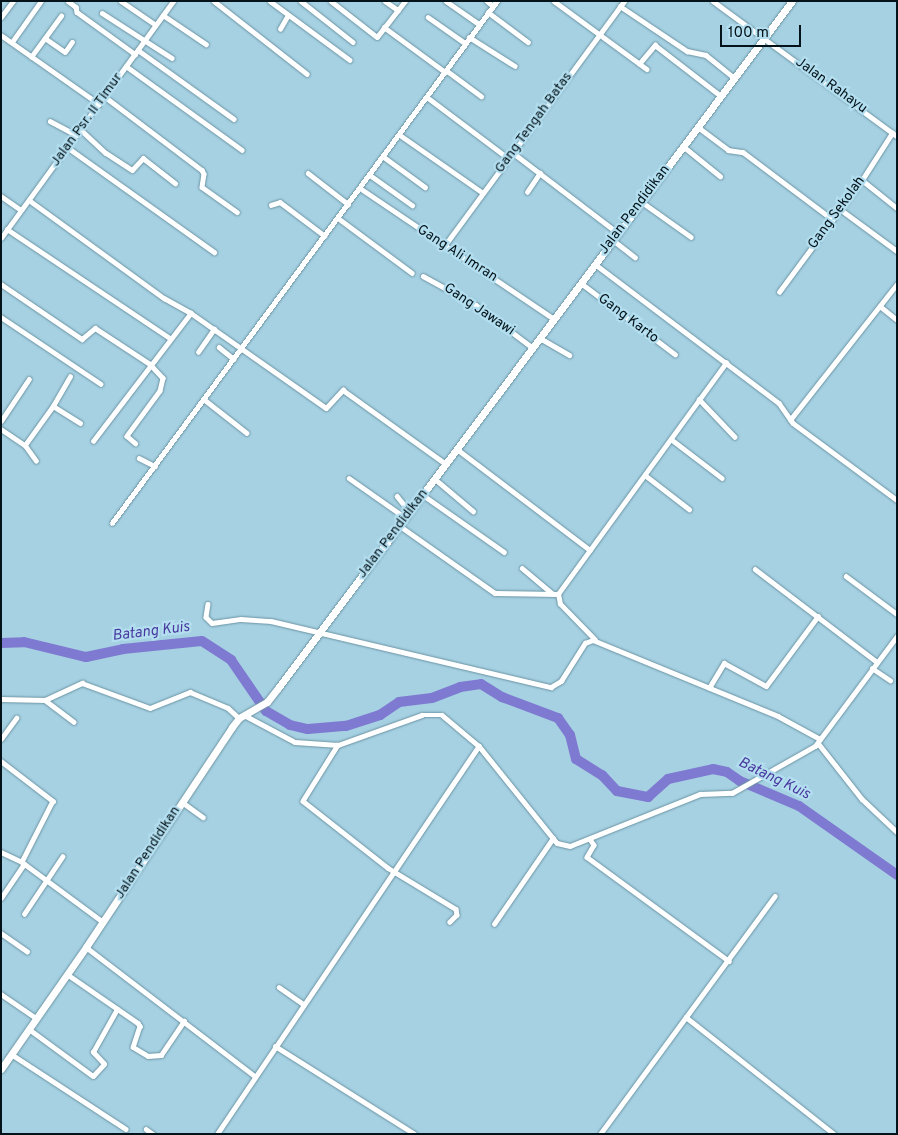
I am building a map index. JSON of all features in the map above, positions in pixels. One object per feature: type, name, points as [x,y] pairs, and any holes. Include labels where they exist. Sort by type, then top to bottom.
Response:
[{"type":"main road","name":"Jalan Pendidikan","points":[[1,1069],[242,717],[267,702],[400,526],[405,513],[435,479],[792,1]]},
{"type":"street","points":[[1,17],[13,1]]},
{"type":"street","points":[[12,42],[42,1]]},
{"type":"street","points":[[68,1],[76,7],[77,12],[234,119]]},
{"type":"street","points":[[121,1],[156,25]]},
{"type":"street","name":"Jalan Psr. II Timur","points":[[1,238],[4,231],[29,200],[173,1]]},
{"type":"street","points":[[214,1],[306,74]]},
{"type":"street","points":[[270,1],[350,60]]},
{"type":"street","points":[[301,1],[353,42]]},
{"type":"street","points":[[386,1],[398,10]]},
{"type":"street","points":[[332,3],[376,37],[405,1]]},
{"type":"street","points":[[446,1],[479,24]]},
{"type":"street","points":[[487,1],[493,6]]},
{"type":"street","points":[[112,523],[205,400],[497,1]]},
{"type":"street","points":[[554,1],[647,70]]},
{"type":"street","name":"Gang Tengah Batas","points":[[445,244],[624,1]]},
{"type":"street","name":"Jalan Rahayu","points":[[713,1],[895,134]]},
{"type":"street","points":[[620,6],[687,51],[706,54],[734,78]]},
{"type":"street","points":[[488,12],[528,42]]},
{"type":"street","points":[[102,13],[172,58]]},
{"type":"street","points":[[163,15],[206,44]]},
{"type":"street","points":[[280,29],[288,15]]},
{"type":"street","points":[[32,56],[61,16]]},
{"type":"street","points":[[428,17],[465,43]]},
{"type":"street","points":[[384,27],[481,96]]},
{"type":"street","points":[[1,35],[99,104]]},
{"type":"street","points":[[470,37],[515,66]]},
{"type":"street","points":[[45,38],[65,52],[72,42]]},
{"type":"street","points":[[639,64],[655,45],[721,96]]},
{"type":"street","points":[[126,66],[242,150]]},
{"type":"street","points":[[104,96],[202,170],[204,174],[202,187],[237,212]]},
{"type":"street","points":[[427,97],[508,158]]},
{"type":"street","points":[[50,121],[76,135]]},
{"type":"street","points":[[698,127],[728,150],[743,152],[832,219]]},
{"type":"street","points":[[80,129],[106,153],[132,170],[143,158],[175,183]]},
{"type":"street","name":"Gang Sekolah","points":[[779,292],[895,134]]},
{"type":"street","points":[[400,135],[483,193]]},
{"type":"street","points":[[683,146],[720,176]]},
{"type":"street","points":[[67,147],[214,252]]},
{"type":"street","points":[[512,152],[618,233]]},
{"type":"street","points":[[384,157],[425,187]]},
{"type":"street","points":[[308,173],[348,204]]},
{"type":"street","points":[[527,192],[540,173]]},
{"type":"street","points":[[370,175],[412,205]]},
{"type":"street","points":[[862,180],[897,208]]},
{"type":"street","name":"Gang Ali Imran","points":[[360,188],[445,244],[554,320]]},
{"type":"street","points":[[1,196],[21,210]]},
{"type":"street","points":[[29,200],[164,298],[191,313],[326,408],[343,390],[446,464]]},
{"type":"street","points":[[270,205],[280,202],[325,236]]},
{"type":"street","points":[[642,202],[691,237]]},
{"type":"street","points":[[840,209],[897,251]]},
{"type":"street","points":[[338,218],[412,273]]},
{"type":"street","points":[[4,231],[170,338]]},
{"type":"street","points":[[613,240],[635,257]]},
{"type":"street","points":[[595,264],[778,402],[790,420],[897,500]]},
{"type":"street","name":"Gang Jawawi","points":[[423,276],[476,305],[533,348]]},
{"type":"street","name":"Gang Karto","points":[[581,283],[675,354]]},
{"type":"street","points":[[1,284],[82,339],[94,328],[150,364],[164,384],[127,436],[135,443]]},
{"type":"street","points":[[790,420],[897,284]]},
{"type":"street","points":[[880,306],[897,320]]},
{"type":"street","points":[[93,441],[150,364],[191,313]]},
{"type":"street","points":[[1,316],[101,384]]},
{"type":"street","points":[[198,352],[214,329]]},
{"type":"street","points":[[540,338],[570,355]]},
{"type":"street","points":[[219,347],[234,359]]},
{"type":"street","points":[[557,597],[726,363]]},
{"type":"street","points":[[25,445],[53,406],[70,377]]},
{"type":"street","points":[[1,421],[29,379]]},
{"type":"street","points":[[699,399],[735,437]]},
{"type":"street","points":[[205,400],[247,433]]},
{"type":"street","points":[[53,406],[80,424]]},
{"type":"street","points":[[1,429],[25,445],[36,460]]},
{"type":"street","points":[[671,439],[722,478]]},
{"type":"street","points":[[457,449],[590,550]]},
{"type":"street","points":[[140,458],[155,466]]},
{"type":"street","points":[[645,475],[689,509]]},
{"type":"street","points":[[349,478],[405,513]]},
{"type":"street","points":[[435,479],[473,511]]},
{"type":"street","points":[[422,495],[504,552]]},
{"type":"street","points":[[397,496],[405,513]]},
{"type":"street","points":[[400,526],[495,594],[557,597]]},
{"type":"street","points":[[522,568],[557,597],[596,641],[785,719],[819,741],[853,789],[897,832]]},
{"type":"street","points":[[755,569],[877,662]]},
{"type":"street","points":[[846,576],[897,614]]},
{"type":"street","points":[[208,604],[206,617],[212,623],[263,620],[551,687],[561,681],[584,643],[596,641]]},
{"type":"street","points":[[709,688],[724,663],[765,686],[818,616]]},
{"type":"street","points":[[1,699],[44,700],[82,683],[150,708],[190,692],[228,708],[242,717],[295,742],[338,745],[432,714],[448,718],[479,746],[553,838],[564,846],[590,839],[700,794],[732,793],[819,741],[897,636]]},
{"type":"street","points":[[872,668],[890,680]]},
{"type":"street","points":[[44,700],[74,722]]},
{"type":"street","points":[[1,739],[16,718]]},
{"type":"street","points":[[338,745],[303,801],[393,871],[458,911],[457,917],[450,922]]},
{"type":"street","points":[[216,1134],[479,746]]},
{"type":"street","points":[[1,762],[53,801],[23,863],[2,897]]},
{"type":"street","points":[[182,802],[203,817]]},
{"type":"street","points":[[494,924],[553,838]]},
{"type":"street","points":[[590,839],[594,846],[587,857],[728,961]]},
{"type":"street","points":[[1,852],[23,863],[103,922]]},
{"type":"street","points":[[24,914],[48,882],[62,857]]},
{"type":"street","points":[[600,1134],[775,896]]},
{"type":"street","points":[[1,933],[27,951]]},
{"type":"street","points":[[86,947],[255,1076]]},
{"type":"street","points":[[67,974],[138,1023],[140,1026],[133,1047],[148,1056],[161,1055],[184,1021]]},
{"type":"street","points":[[279,987],[303,1004]]},
{"type":"street","points":[[1,994],[36,1018]]},
{"type":"street","points":[[29,1029],[95,1076],[104,1064],[93,1052],[117,1009]]},
{"type":"street","points":[[686,1017],[834,1134]]},
{"type":"street","points":[[275,1046],[415,1134]]},
{"type":"street","points":[[11,1054],[126,1129]]},
{"type":"street","points":[[146,1129],[153,1134]]},
{"type":"waterway","name":"Batang Kuis","points":[[1,643],[24,642],[86,657],[123,649],[202,641],[231,660],[266,711],[290,725],[308,729],[346,726],[380,715],[399,702],[432,698],[460,687],[481,684],[502,697],[558,718],[570,735],[576,759],[602,775],[617,791],[648,797],[668,779],[713,769],[727,772],[740,781],[799,806],[897,875]]}]
